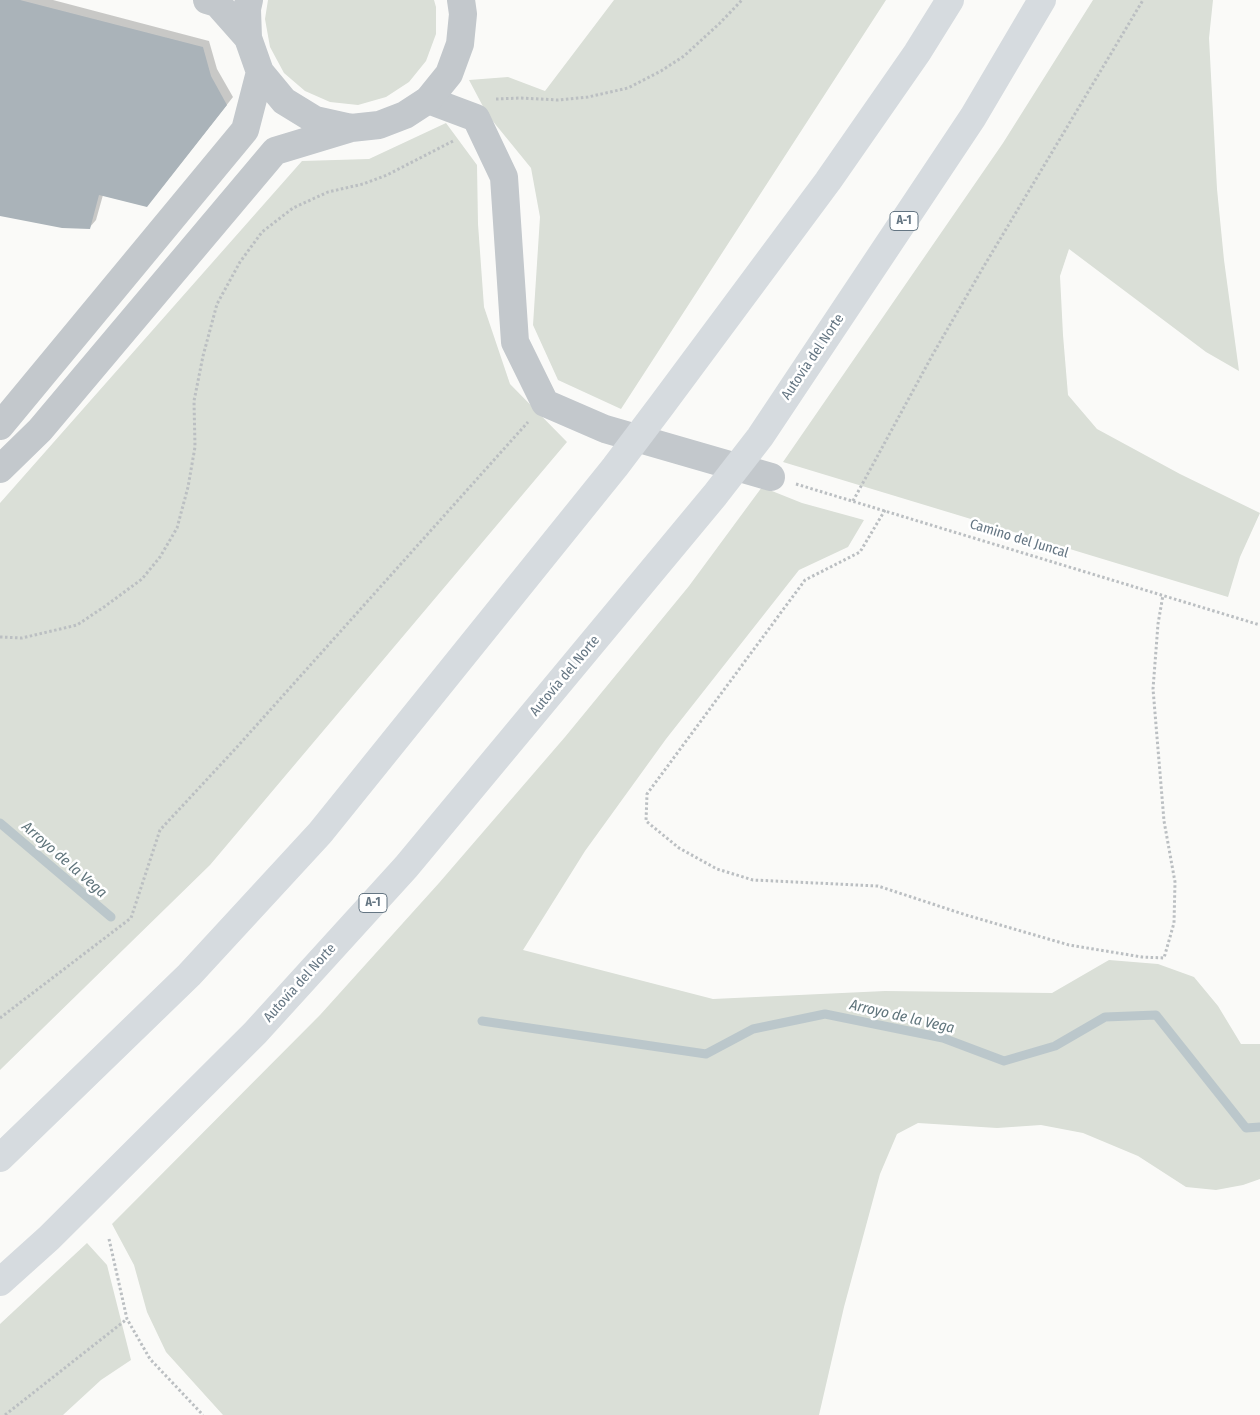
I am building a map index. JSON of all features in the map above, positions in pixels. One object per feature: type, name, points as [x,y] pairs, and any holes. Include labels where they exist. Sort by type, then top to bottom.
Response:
[{"type":"highway","points":[[0,1158],[189,975],[320,833],[661,406],[828,180],[917,53],[950,0]]},
{"type":"highway","name":"Autovía del Norte","points":[[0,1282],[49,1238],[261,1026],[406,867],[715,496],[760,437],[973,117],[1042,0]]},
{"type":"street","points":[[207,0],[217,3],[248,38]]},
{"type":"street","points":[[249,0],[247,9],[248,38],[260,72],[284,101],[315,120],[351,128]]},
{"type":"street","points":[[0,469],[40,430],[275,151],[351,128],[379,125],[405,116],[428,100],[449,74],[460,44],[463,14],[460,0]]},
{"type":"street","points":[[0,426],[245,130],[260,72]]},
{"type":"street","points":[[428,100],[476,118],[504,177],[515,342],[545,403],[605,429],[771,477]]},
{"type":"path","points":[[0,636],[22,638],[77,624],[142,579],[160,557],[176,528],[188,488],[195,447],[194,400],[217,304],[240,262],[262,232],[292,208],[328,192],[363,184],[388,174],[455,140],[494,100],[521,98],[558,100],[588,97],[628,88],[661,71],[684,56],[742,0]]},
{"type":"path","points":[[853,501],[979,274],[1143,0]]},
{"type":"path","points":[[0,1018],[131,918],[160,830],[237,747],[545,403]]},
{"type":"path","name":"Camino del Juncal","points":[[771,477],[1260,625]]},
{"type":"path","points":[[885,510],[860,552],[805,580],[647,794],[646,821],[679,848],[717,869],[753,880],[878,886],[966,915],[1069,945],[1142,957],[1164,958],[1174,923],[1175,882],[1164,821],[1154,689],[1158,624],[1163,596]]},
{"type":"path","points":[[109,1239],[127,1319],[150,1359],[203,1415]]},
{"type":"path","points":[[5,1415],[127,1319]]},
{"type":"shaded area","points":[[268,0],[434,0],[436,7],[436,34],[426,61],[409,82],[386,97],[358,105],[330,102],[305,91],[284,73],[270,47],[265,19]]},
{"type":"shaded area","points":[[614,0],[886,0],[621,409],[558,380],[533,325],[540,217],[531,168],[487,114],[469,80],[508,77],[545,91]]},
{"type":"shaded area","points":[[1093,0],[1213,0],[1209,38],[1217,189],[1224,260],[1239,371],[1206,352],[1069,249],[1060,276],[1068,395],[1097,429],[1180,474],[1260,513],[1240,557],[1228,597],[783,462],[1003,143]]},
{"type":"shaded area","points":[[446,123],[477,165],[478,224],[484,307],[510,384],[567,442],[210,865],[0,1070],[0,503],[302,161],[369,159]]},
{"type":"shaded area","points":[[762,487],[802,503],[864,520],[848,547],[799,570],[666,739],[585,851],[523,950],[713,999],[885,991],[1052,993],[1109,960],[1158,964],[1194,977],[1218,1006],[1241,1044],[1260,1044],[1260,1179],[1243,1185],[1216,1190],[1186,1187],[1138,1156],[1083,1133],[1041,1125],[997,1128],[918,1123],[897,1134],[880,1174],[844,1307],[819,1415],[223,1415],[166,1352],[147,1312],[134,1265],[112,1224],[320,1015],[439,883],[565,737],[689,586]]},
{"type":"shaded area","points":[[87,1243],[107,1265],[131,1360],[101,1380],[63,1415],[0,1415],[0,1324]]},
{"type":"building","points":[[0,0],[20,0],[203,47],[211,76],[227,105],[147,207],[99,195],[90,229],[62,228],[0,216]]},
{"type":"waterway","name":"Arroyo de la Vega","points":[[0,823],[111,917]]},
{"type":"waterway","name":"Arroyo de la Vega","points":[[482,1021],[706,1054],[753,1029],[825,1014],[943,1038],[1004,1061],[1055,1046],[1105,1017],[1156,1015],[1246,1128],[1260,1127]]}]
